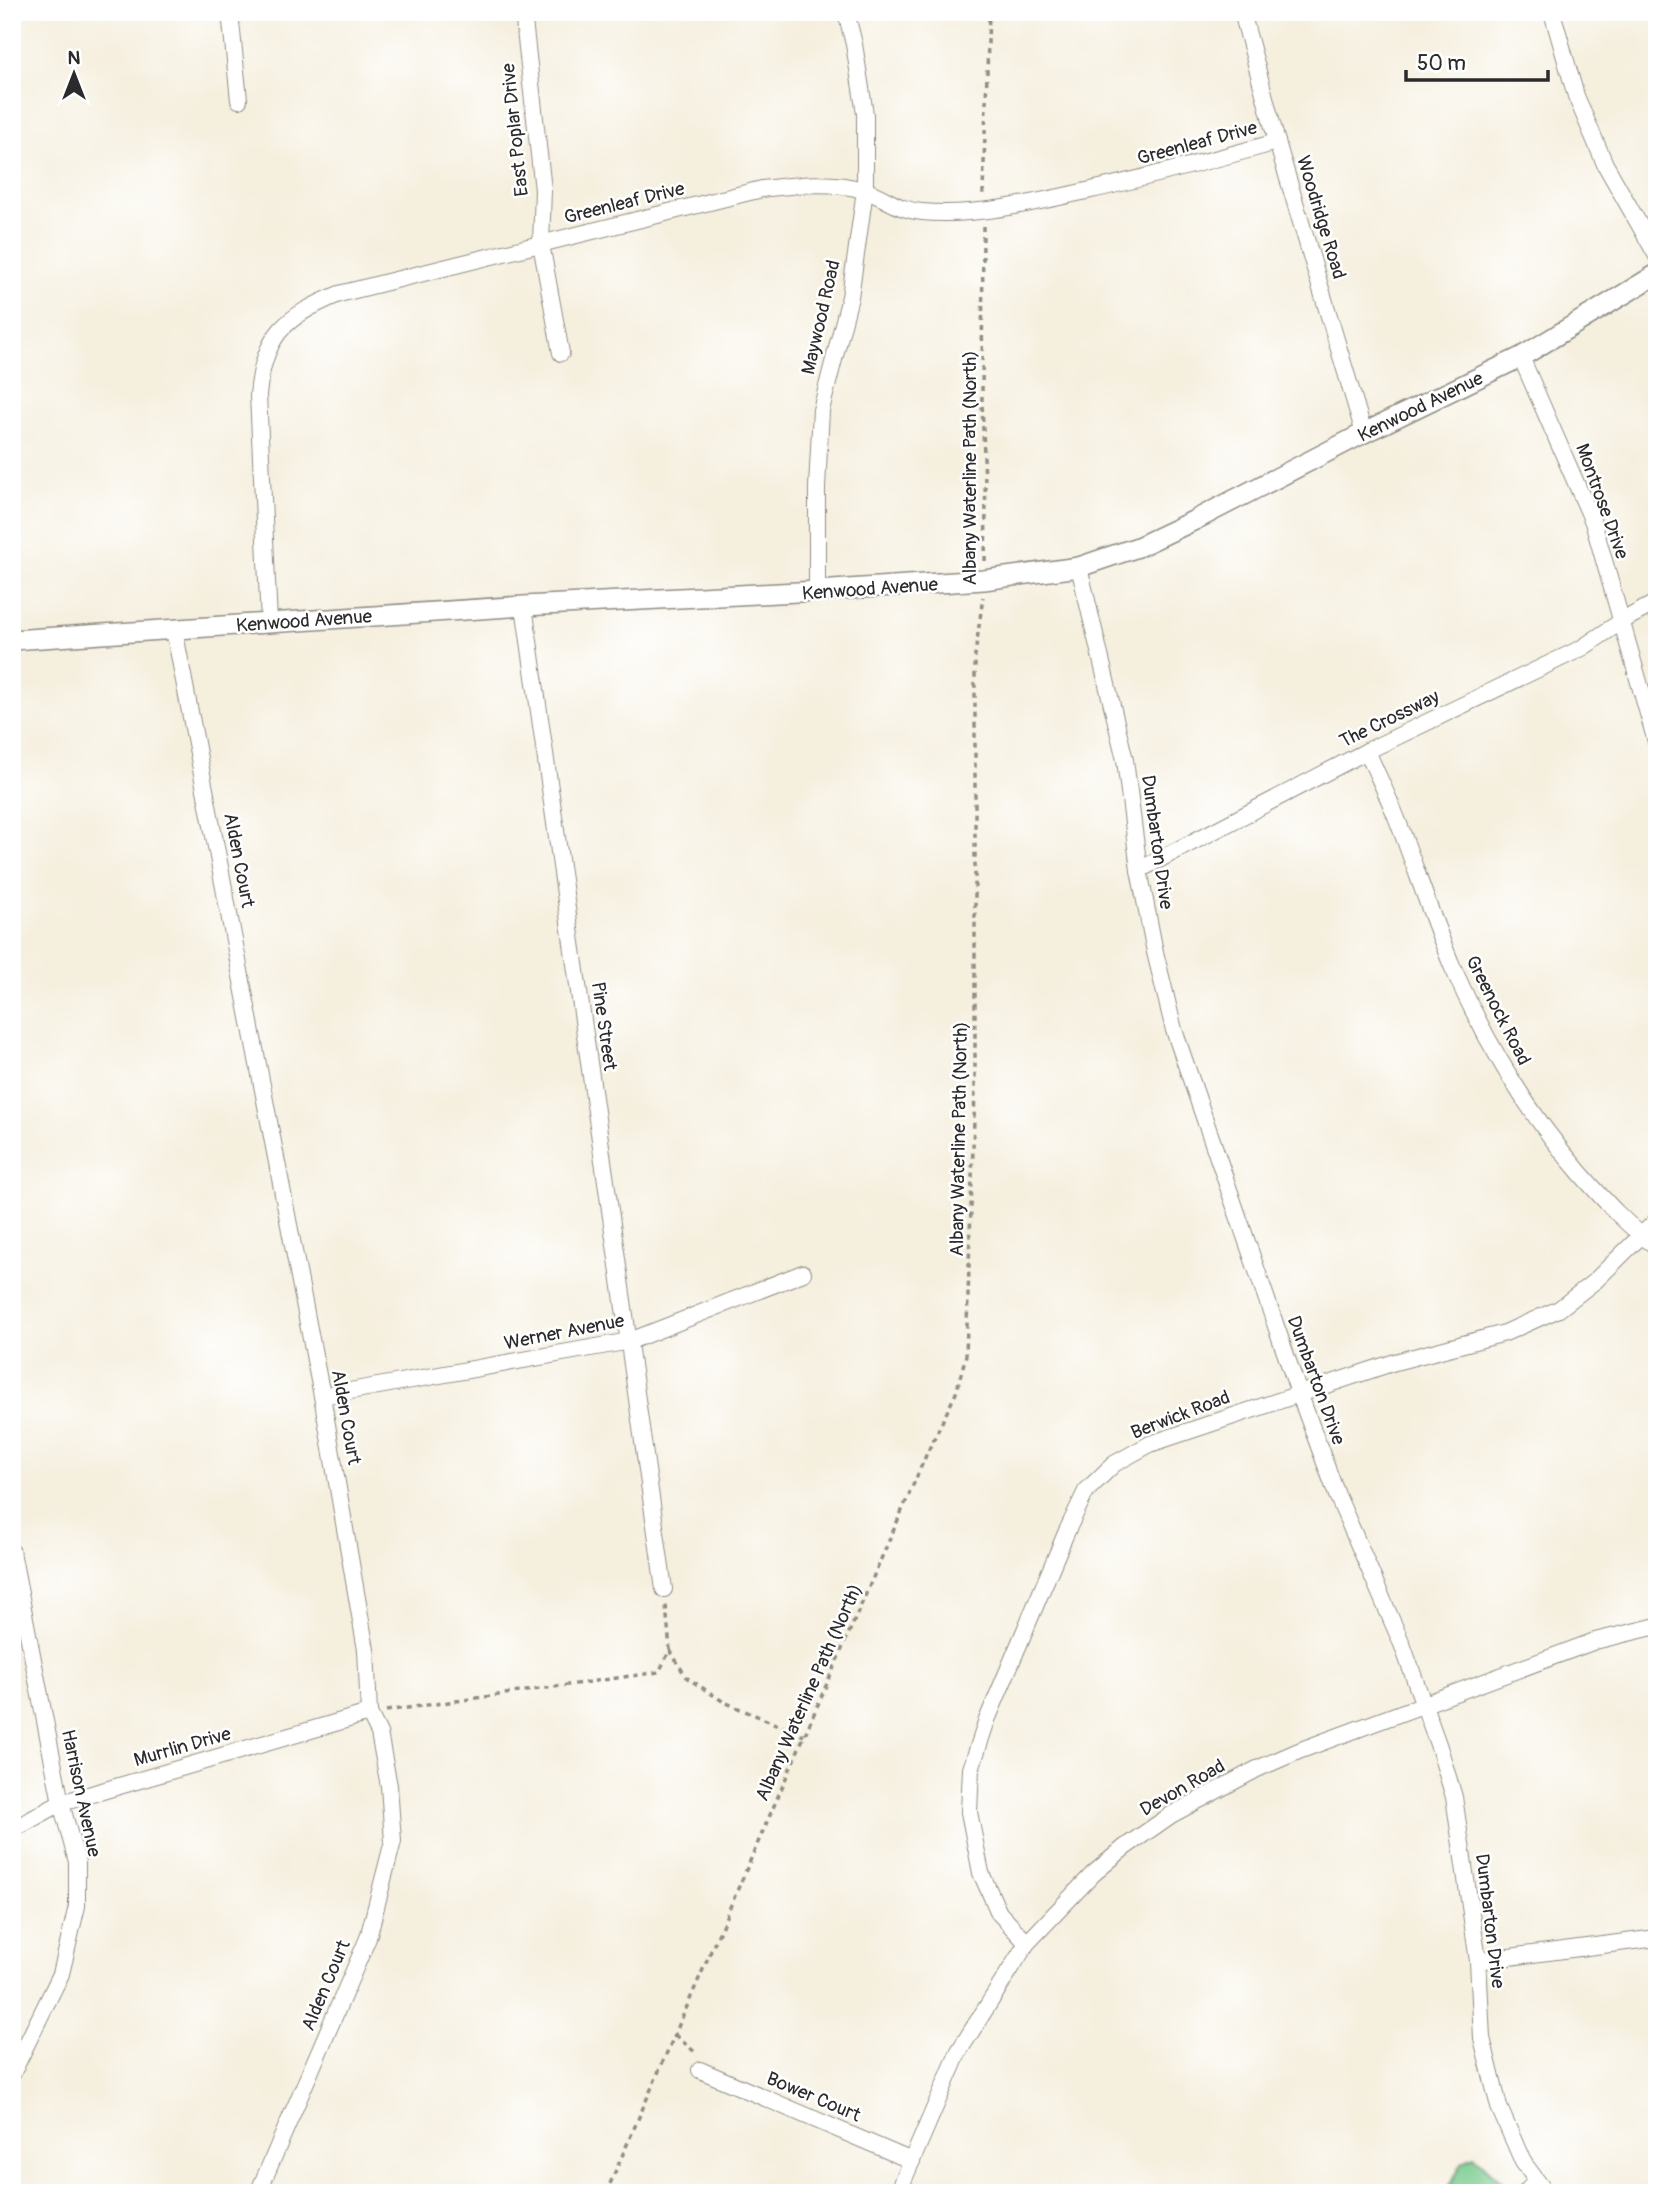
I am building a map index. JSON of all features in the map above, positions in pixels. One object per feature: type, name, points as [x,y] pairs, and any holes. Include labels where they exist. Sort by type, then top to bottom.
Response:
[{"type":"street","points":[[230,12],[239,100]]},
{"type":"street","name":"East Poplar Drive","points":[[523,12],[543,190],[541,244],[561,353]]},
{"type":"street","name":"Maywood Road","points":[[817,592],[817,487],[821,410],[850,297],[865,190],[865,114],[846,12]]},
{"type":"street","name":"Woodridge Road","points":[[1242,12],[1277,142],[1364,433]]},
{"type":"street","points":[[1552,12],[1576,96],[1605,164],[1657,256]]},
{"type":"street","name":"Greenleaf Drive","points":[[268,622],[258,395],[263,359],[271,342],[292,318],[313,305],[339,294],[762,189],[811,183],[865,190],[897,207],[922,212],[983,211],[1048,200],[1176,171],[1277,142]]},
{"type":"street","name":"Kenwood Avenue","points":[[12,640],[524,606],[817,592],[984,580],[1079,567],[1138,547],[1195,520],[1364,433],[1521,357],[1657,274]]},
{"type":"street","name":"Montrose Drive","points":[[1521,357],[1592,522],[1657,746]]},
{"type":"street","name":"Dumbarton Drive","points":[[1079,567],[1125,760],[1139,870],[1174,1030],[1298,1393],[1337,1494],[1402,1644],[1439,1746],[1454,1797],[1478,1961],[1482,2038],[1499,2107],[1523,2162],[1546,2193]]},
{"type":"street","name":"The Crossway","points":[[1139,870],[1367,751],[1570,654],[1657,602]]},
{"type":"street","name":"Pine Street","points":[[524,606],[664,1589]]},
{"type":"street","name":"Alden Court","points":[[174,629],[322,1396],[366,1650],[369,1713],[379,1733],[389,1786],[393,1841],[368,1938],[258,2193]]},
{"type":"street","name":"Greenock Road","points":[[1367,751],[1396,816],[1453,967],[1520,1096],[1605,1202],[1642,1237],[1657,1247]]},
{"type":"street","name":"Berwick Road","points":[[1027,1943],[999,1913],[981,1873],[969,1812],[971,1769],[987,1720],[1086,1491],[1114,1464],[1150,1444],[1395,1362],[1504,1334],[1559,1309],[1595,1281],[1657,1220]]},
{"type":"street","name":"Werner Avenue","points":[[322,1396],[630,1341],[803,1273]]},
{"type":"street","name":"Harrison Avenue","points":[[12,1552],[61,1803],[77,1862],[77,1906],[61,1973],[12,2074]]},
{"type":"street","name":"Devon Road","points":[[898,2193],[959,2051],[1027,1943],[1093,1874],[1125,1847],[1171,1815],[1257,1769],[1301,1750],[1595,1641],[1657,1626]]},
{"type":"street","name":"Murrlin Drive","points":[[12,1830],[61,1803],[369,1713]]},
{"type":"street","points":[[1478,1961],[1657,1938]]},
{"type":"street","name":"Bower Court","points":[[700,2070],[912,2161]]},
{"type":"lane","points":[[1520,2193],[1534,2177]]},
{"type":"path","name":"Albany Waterline Path (North)","points":[[606,2193],[927,1453],[956,1393],[966,1355],[975,1090],[975,655],[984,580],[986,512],[982,400],[983,211],[989,12]]},
{"type":"path","points":[[664,1589],[670,1650],[686,1677],[724,1702],[804,1736]]},
{"type":"path","points":[[369,1713],[659,1672],[670,1650]]},
{"type":"path","points":[[674,2035],[701,2057],[700,2070]]},
{"type":"green space","points":[[1474,2156],[1514,2193],[1446,2193],[1462,2163]]}]
